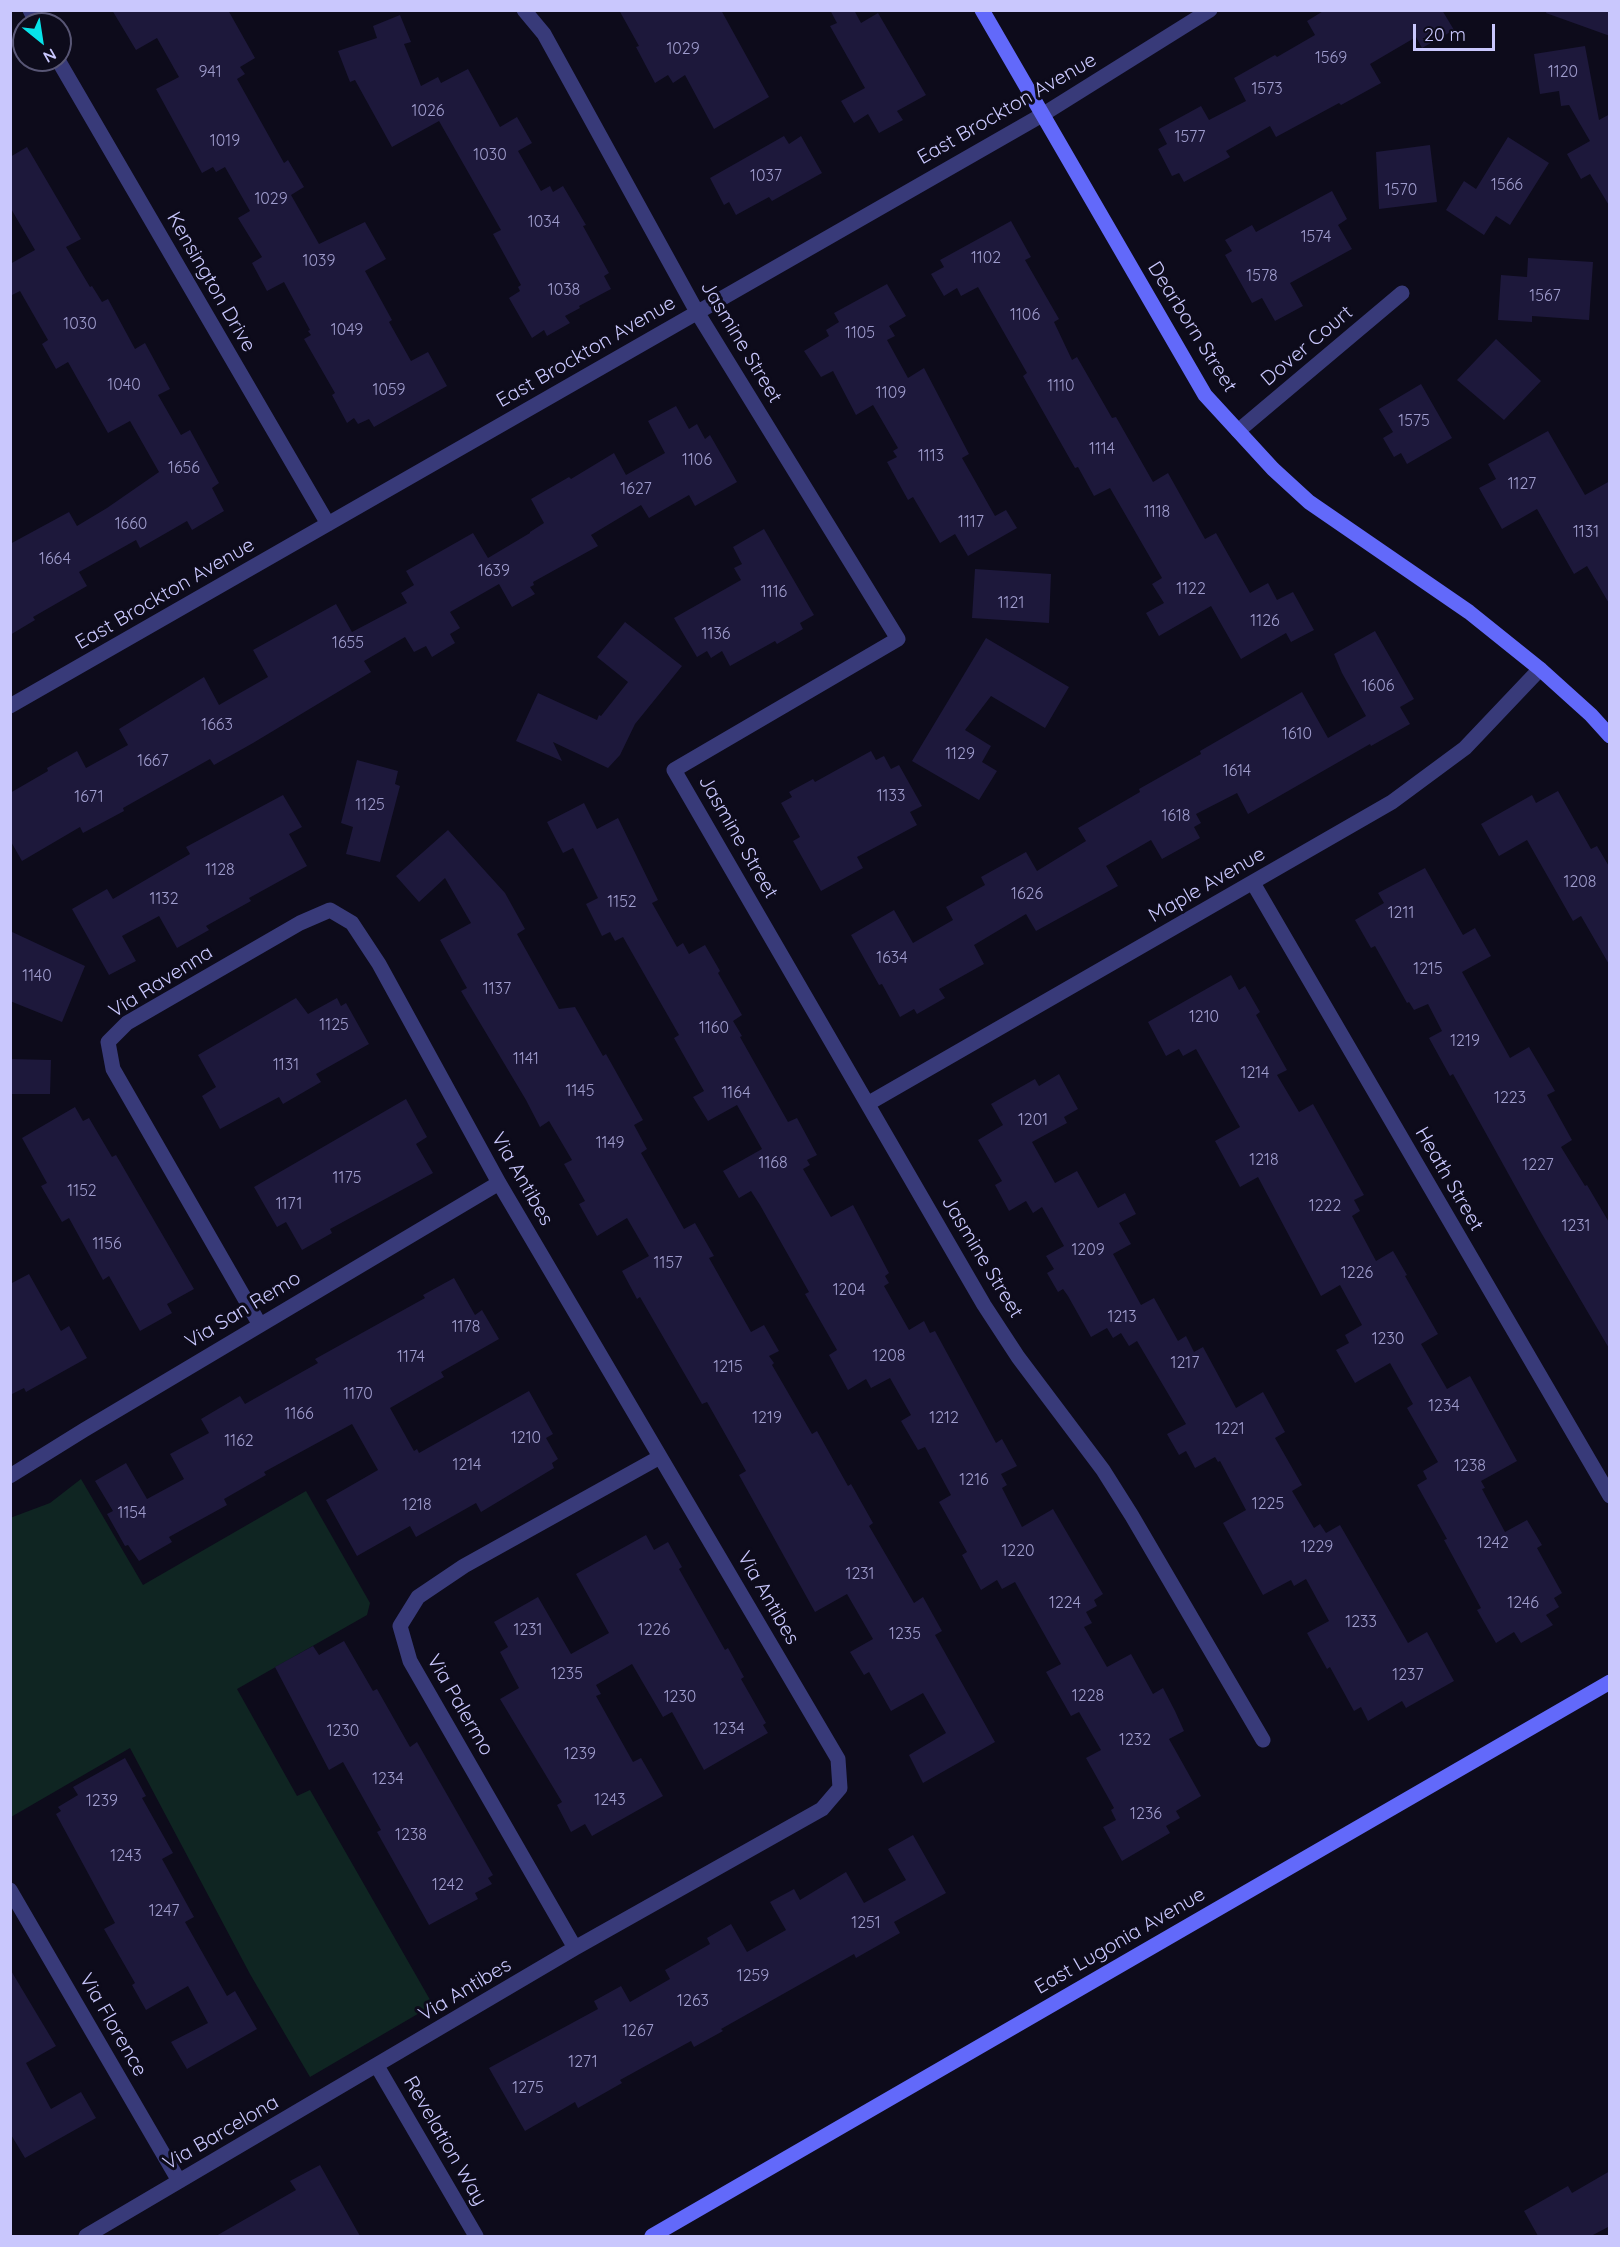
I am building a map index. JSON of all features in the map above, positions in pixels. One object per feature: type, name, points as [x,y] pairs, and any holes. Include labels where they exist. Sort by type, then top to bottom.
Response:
[{"type":"main road","name":"Dearborn Street","points":[[982,10],[1205,395],[1273,469],[1309,502],[1468,612],[1540,669],[1591,715],[1610,736]]},
{"type":"main road","name":"East Lugonia Avenue","points":[[652,2236],[1610,1682]]},
{"type":"street","name":"Jasmine Street","points":[[524,10],[544,34],[697,312],[898,639],[674,770],[984,1305],[1018,1358],[1115,1489],[1263,1740]]},
{"type":"street","name":"East Brockton Avenue","points":[[10,706],[1042,115],[1210,10]]},
{"type":"street","name":"Kensington Drive","points":[[65,72],[328,524]]},
{"type":"street","name":"Dover Court","points":[[1238,431],[1402,293]]},
{"type":"street","name":"Maple Avenue","points":[[869,1103],[1342,833],[1392,802],[1465,748],[1540,669]]},
{"type":"street","name":"Heath Street","points":[[1253,883],[1610,1496]]},
{"type":"street","name":"Via Ravenna","points":[[260,1324],[113,1069],[108,1042],[128,1023],[300,923],[330,910],[352,923],[379,964]]},
{"type":"street","name":"Via Antibes","points":[[377,2066],[575,1948],[822,1809],[840,1788],[838,1759],[499,1183],[379,964]]},
{"type":"street","name":"Via San Remo","points":[[10,1476],[260,1324],[499,1183]]},
{"type":"street","name":"Via Palermo","points":[[575,1948],[410,1661],[400,1626],[418,1597],[464,1566],[660,1457]]},
{"type":"street","name":"Via Florence","points":[[10,1890],[179,2181]]},
{"type":"street","name":"Via Barcelona","points":[[86,2236],[377,2066]]},
{"type":"street","name":"Revelation Way","points":[[377,2066],[476,2236]]},
{"type":"green space","points":[[81,1479],[143,1585],[306,1491],[370,1603],[367,1615],[237,1689],[297,1796],[310,1790],[433,2005],[310,2077],[250,1974],[130,1748],[11,1817],[10,1518],[50,1503]]},
{"type":"building","points":[[112,10],[228,10],[255,58],[240,67],[245,74],[237,79],[284,163],[288,160],[304,187],[291,195],[319,244],[365,222],[386,259],[365,271],[392,320],[389,322],[411,361],[428,352],[447,386],[374,427],[369,419],[358,424],[354,418],[347,423],[332,395],[335,393],[304,339],[311,335],[308,331],[310,330],[284,282],[267,291],[252,263],[262,257],[238,218],[250,211],[225,167],[216,172],[213,167],[202,173],[156,89],[179,77],[157,38],[136,50]]},
{"type":"building","points":[[619,10],[721,10],[769,97],[714,129],[685,75],[673,83],[668,75],[655,83],[636,47],[639,46]]},
{"type":"building","points":[[830,10],[854,10],[861,23],[878,13],[926,95],[897,111],[903,120],[879,133],[868,114],[854,123],[841,101],[865,88],[830,26],[837,23]]},
{"type":"building","points":[[1325,10],[1442,10],[1454,30],[1422,48],[1416,37],[1370,64],[1381,83],[1341,105],[1339,103],[1276,137],[1270,126],[1226,151],[1230,157],[1184,182],[1179,173],[1172,176],[1158,149],[1167,144],[1159,129],[1201,106],[1209,120],[1246,101],[1234,78],[1315,35],[1307,21]]},
{"type":"building","points":[[1547,10],[1610,10],[1610,36],[1546,13]]},
{"type":"building","points":[[400,15],[411,42],[404,44],[421,86],[438,77],[441,83],[468,69],[500,127],[517,117],[532,143],[518,151],[541,191],[550,186],[553,192],[563,186],[586,225],[583,226],[609,273],[604,276],[611,289],[565,316],[570,323],[547,336],[544,330],[532,338],[509,298],[520,291],[518,287],[521,285],[493,234],[501,230],[439,121],[392,147],[355,80],[350,82],[338,51],[377,38],[373,26]]},
{"type":"building","points":[[1585,46],[1599,120],[1610,114],[1610,207],[1590,174],[1581,179],[1567,154],[1590,141],[1569,105],[1561,106],[1559,91],[1540,94],[1534,54]]},
{"type":"building","points":[[784,136],[789,144],[801,136],[822,173],[772,201],[769,197],[736,215],[729,202],[724,205],[710,178]]},
{"type":"building","points":[[1508,137],[1549,163],[1510,225],[1496,216],[1484,235],[1446,210],[1464,181],[1476,189]]},
{"type":"building","points":[[1430,145],[1437,202],[1379,209],[1376,152]]},
{"type":"building","points":[[27,147],[81,239],[66,247],[90,287],[92,286],[102,302],[108,299],[135,349],[145,343],[170,389],[158,395],[181,435],[190,430],[219,483],[212,488],[224,511],[192,530],[187,521],[140,548],[136,540],[79,572],[87,586],[33,617],[35,620],[10,635],[10,544],[69,512],[77,526],[159,472],[130,421],[108,433],[68,362],[56,369],[42,344],[48,340],[20,291],[10,296],[10,264],[35,250],[10,207],[10,157]]},
{"type":"building","points":[[1332,191],[1347,219],[1338,225],[1352,249],[1290,283],[1303,306],[1275,321],[1262,298],[1252,303],[1225,255],[1232,251],[1225,240],[1252,225],[1256,232]]},
{"type":"building","points":[[1011,221],[1031,257],[1025,260],[1059,319],[1054,322],[1072,360],[1077,357],[1112,418],[1116,417],[1153,482],[1168,473],[1205,539],[1216,533],[1250,593],[1268,583],[1277,600],[1293,592],[1314,630],[1291,642],[1286,633],[1241,659],[1211,606],[1159,636],[1146,613],[1164,603],[1152,584],[1162,578],[1110,488],[1094,496],[1078,467],[1075,468],[1023,376],[1027,373],[978,287],[961,296],[957,288],[944,296],[931,274],[944,267],[940,260]]},
{"type":"building","points":[[1528,258],[1593,262],[1589,320],[1532,316],[1532,322],[1498,320],[1501,275],[1527,277]]},
{"type":"building","points":[[887,284],[906,316],[889,326],[895,336],[887,340],[908,378],[924,368],[969,454],[962,458],[995,516],[1006,510],[1017,528],[968,556],[955,534],[940,543],[913,497],[908,500],[887,462],[897,457],[893,451],[898,448],[873,405],[856,415],[833,371],[821,377],[804,351],[829,336],[826,330],[839,322],[834,313]]},
{"type":"building","points":[[1496,339],[1541,381],[1504,420],[1457,380]]},
{"type":"building","points":[[1421,384],[1452,438],[1407,464],[1401,453],[1394,457],[1383,438],[1393,432],[1379,409]]},
{"type":"building","points":[[676,406],[689,429],[697,424],[705,439],[710,435],[737,482],[695,506],[689,495],[649,518],[641,505],[591,535],[598,546],[533,582],[534,585],[530,587],[535,594],[512,607],[499,584],[450,612],[460,628],[450,634],[455,643],[432,657],[426,646],[414,652],[405,637],[364,661],[371,672],[253,743],[214,765],[210,759],[123,808],[124,811],[83,833],[80,827],[22,861],[10,840],[10,793],[77,751],[86,768],[128,745],[119,729],[204,677],[219,705],[268,677],[253,650],[336,604],[352,632],[407,603],[401,593],[414,585],[406,571],[473,533],[488,558],[544,523],[531,499],[569,477],[571,479],[614,453],[626,475],[665,453],[648,421]]},
{"type":"building","points":[[1548,431],[1585,495],[1610,481],[1610,605],[1587,566],[1574,574],[1537,509],[1502,529],[1479,488],[1496,479],[1488,464]]},
{"type":"building","points":[[764,529],[814,615],[800,623],[803,629],[777,644],[775,641],[730,666],[722,651],[711,658],[707,651],[697,657],[674,618],[741,580],[734,568],[742,564],[733,547]]},
{"type":"building","points":[[975,569],[1051,574],[1049,623],[972,618]]},
{"type":"building","points":[[625,622],[682,666],[635,724],[620,755],[608,768],[553,742],[562,761],[516,741],[538,693],[597,720],[599,715],[601,716],[628,682],[597,657]]},
{"type":"building","points":[[1375,631],[1414,699],[1400,707],[1410,724],[1371,746],[1370,744],[1248,814],[1237,793],[1196,814],[1201,823],[1194,827],[1200,838],[1162,859],[1151,840],[1106,866],[1118,886],[1036,931],[1026,914],[974,945],[984,964],[939,989],[945,998],[917,1014],[914,1009],[900,1017],[851,935],[894,910],[913,943],[953,920],[946,907],[985,885],[981,877],[1026,852],[1037,871],[1086,841],[1078,828],[1140,792],[1139,789],[1201,754],[1200,751],[1302,692],[1328,738],[1366,716],[1334,654]]},
{"type":"building","points":[[986,638],[1069,687],[1045,728],[991,696],[965,730],[991,746],[982,762],[997,771],[979,800],[912,761]]},
{"type":"building","points":[[871,751],[876,760],[884,756],[891,769],[899,765],[922,806],[910,812],[917,825],[857,857],[863,868],[821,891],[793,841],[800,837],[781,803],[792,797],[789,792],[813,779],[815,782]]},
{"type":"building","points":[[357,760],[398,771],[395,784],[400,786],[380,862],[346,854],[353,827],[341,823]]},
{"type":"building","points":[[1558,791],[1591,849],[1597,846],[1610,868],[1610,966],[1581,916],[1573,921],[1527,840],[1499,856],[1481,824],[1532,795],[1536,803]]},
{"type":"building","points":[[283,795],[302,827],[289,834],[307,866],[249,898],[251,901],[206,926],[209,930],[177,948],[159,916],[122,936],[136,961],[109,975],[72,909],[107,889],[113,899],[190,854],[186,847]]},
{"type":"building","points":[[584,803],[597,829],[618,818],[658,900],[652,903],[677,947],[683,943],[689,954],[705,945],[742,1015],[733,1021],[742,1036],[740,1037],[788,1122],[797,1118],[817,1155],[807,1160],[810,1165],[803,1169],[831,1217],[853,1205],[889,1273],[885,1276],[889,1283],[884,1286],[909,1330],[924,1321],[930,1333],[935,1331],[996,1443],[1002,1439],[1017,1466],[1001,1474],[1007,1485],[1002,1488],[1022,1527],[1053,1509],[1103,1594],[1094,1600],[1097,1606],[1086,1612],[1092,1623],[1084,1627],[1107,1667],[1131,1654],[1153,1694],[1163,1688],[1175,1711],[1184,1731],[1169,1739],[1201,1796],[1176,1811],[1180,1818],[1166,1826],[1170,1833],[1122,1861],[1103,1827],[1116,1820],[1111,1810],[1114,1808],[1086,1758],[1101,1750],[1079,1712],[1071,1716],[1046,1672],[1061,1664],[1015,1582],[1002,1589],[997,1580],[981,1590],[962,1555],[967,1552],[939,1502],[951,1495],[925,1447],[918,1450],[901,1421],[911,1415],[890,1378],[871,1388],[866,1379],[848,1390],[829,1355],[837,1350],[805,1294],[809,1292],[760,1205],[751,1191],[739,1198],[723,1171],[762,1149],[737,1105],[708,1121],[693,1097],[704,1091],[674,1038],[679,1035],[623,937],[615,941],[610,932],[602,936],[586,904],[598,898],[573,848],[563,853],[547,822]]},
{"type":"building","points":[[448,830],[505,893],[525,929],[517,934],[559,1009],[575,1007],[603,1056],[606,1054],[643,1120],[634,1125],[647,1149],[641,1153],[684,1229],[695,1223],[714,1256],[709,1258],[751,1332],[764,1325],[779,1351],[769,1356],[774,1363],[772,1365],[812,1434],[817,1431],[848,1486],[851,1484],[873,1523],[869,1526],[914,1603],[923,1597],[942,1631],[935,1635],[995,1742],[923,1783],[909,1755],[946,1733],[923,1693],[891,1711],[869,1672],[864,1675],[850,1652],[873,1639],[847,1594],[815,1612],[739,1475],[746,1471],[707,1402],[702,1404],[640,1297],[637,1299],[622,1271],[649,1256],[627,1218],[597,1236],[579,1204],[585,1201],[564,1164],[572,1160],[549,1121],[540,1127],[461,991],[467,988],[440,940],[471,923],[445,878],[419,902],[396,876]]},
{"type":"building","points":[[1425,868],[1463,935],[1475,928],[1491,956],[1462,972],[1510,1058],[1529,1047],[1555,1091],[1547,1095],[1572,1140],[1561,1147],[1610,1224],[1610,1350],[1539,1229],[1453,1074],[1450,1076],[1429,1038],[1442,1031],[1428,1004],[1414,1010],[1409,1002],[1407,1003],[1375,946],[1371,948],[1355,920],[1384,903],[1378,893]]},
{"type":"building","points":[[10,931],[85,966],[62,1022],[10,1001]]},
{"type":"building","points":[[1231,975],[1239,990],[1245,986],[1260,1012],[1256,1015],[1287,1070],[1277,1075],[1299,1112],[1313,1104],[1364,1195],[1354,1200],[1360,1211],[1352,1216],[1376,1261],[1393,1251],[1438,1334],[1421,1344],[1447,1389],[1470,1376],[1517,1461],[1481,1481],[1485,1488],[1482,1489],[1505,1532],[1527,1520],[1542,1545],[1537,1548],[1562,1593],[1554,1598],[1559,1607],[1546,1615],[1553,1625],[1521,1643],[1514,1632],[1496,1643],[1477,1610],[1481,1608],[1444,1540],[1447,1539],[1417,1485],[1427,1479],[1423,1471],[1438,1462],[1407,1408],[1413,1404],[1390,1363],[1355,1383],[1336,1350],[1349,1343],[1345,1335],[1362,1325],[1340,1285],[1321,1296],[1258,1177],[1240,1187],[1215,1141],[1240,1127],[1196,1049],[1183,1056],[1179,1049],[1166,1056],[1148,1022]]},
{"type":"building","points":[[296,998],[308,1014],[337,998],[341,1006],[346,1003],[369,1044],[316,1074],[321,1082],[283,1104],[279,1097],[220,1129],[202,1096],[216,1087],[198,1055]]},
{"type":"building","points":[[10,1059],[51,1060],[50,1094],[10,1094]]},
{"type":"building","points":[[1059,1074],[1078,1109],[1064,1117],[1067,1123],[1032,1142],[1055,1183],[1077,1171],[1098,1208],[1125,1193],[1136,1214],[1119,1223],[1131,1244],[1113,1254],[1141,1305],[1154,1298],[1178,1341],[1186,1336],[1194,1352],[1203,1347],[1236,1408],[1263,1392],[1285,1432],[1275,1438],[1302,1485],[1292,1491],[1314,1528],[1320,1524],[1326,1533],[1340,1525],[1408,1643],[1427,1632],[1454,1681],[1406,1708],[1402,1701],[1368,1721],[1361,1707],[1354,1711],[1330,1667],[1327,1669],[1307,1633],[1329,1621],[1306,1579],[1294,1586],[1291,1580],[1263,1595],[1223,1523],[1246,1510],[1220,1461],[1218,1462],[1215,1457],[1195,1468],[1186,1451],[1179,1455],[1167,1434],[1186,1424],[1137,1341],[1129,1346],[1121,1333],[1113,1338],[1107,1328],[1091,1337],[1063,1289],[1058,1292],[1047,1273],[1054,1269],[1046,1256],[1064,1246],[1042,1207],[1033,1213],[1026,1201],[1009,1211],[995,1185],[1002,1181],[978,1140],[1003,1125],[991,1104],[1035,1079],[1039,1086]]},
{"type":"building","points":[[406,1099],[427,1137],[416,1144],[433,1173],[330,1229],[332,1233],[302,1250],[286,1222],[277,1227],[254,1187]]},
{"type":"building","points":[[75,1107],[83,1121],[89,1118],[112,1157],[116,1155],[194,1289],[167,1304],[172,1313],[140,1331],[109,1276],[103,1280],[69,1218],[62,1222],[41,1186],[47,1183],[22,1138]]},
{"type":"building","points":[[29,1274],[61,1331],[69,1326],[87,1358],[26,1392],[24,1388],[10,1395],[10,1284]]},
{"type":"building","points":[[454,1278],[475,1315],[482,1310],[499,1339],[441,1372],[444,1377],[390,1408],[414,1451],[417,1449],[419,1453],[529,1391],[553,1434],[546,1438],[558,1459],[552,1463],[554,1468],[481,1512],[476,1503],[416,1537],[410,1526],[357,1556],[326,1500],[378,1470],[352,1424],[264,1472],[266,1475],[224,1499],[227,1505],[169,1537],[172,1542],[139,1561],[128,1545],[125,1546],[107,1514],[113,1511],[95,1481],[126,1463],[147,1499],[184,1479],[170,1454],[209,1433],[201,1419],[240,1396],[245,1404],[318,1363],[315,1359],[425,1298],[423,1295]]},
{"type":"building","points":[[646,1535],[654,1550],[668,1542],[682,1567],[679,1569],[725,1650],[728,1648],[744,1677],[741,1679],[766,1723],[763,1725],[768,1733],[704,1770],[672,1712],[663,1717],[632,1664],[596,1685],[601,1694],[596,1696],[633,1762],[641,1758],[663,1796],[592,1836],[585,1824],[571,1832],[557,1805],[562,1802],[500,1699],[519,1688],[500,1652],[508,1647],[494,1622],[538,1597],[571,1654],[609,1633],[576,1574]]},
{"type":"building","points":[[344,1641],[373,1691],[377,1689],[410,1747],[417,1742],[493,1875],[488,1878],[492,1884],[475,1893],[478,1899],[429,1925],[377,1832],[381,1830],[343,1762],[329,1770],[275,1667],[313,1646],[319,1655]]},
{"type":"building","points":[[125,1758],[146,1796],[142,1798],[173,1853],[162,1859],[194,1917],[185,1922],[227,1996],[235,1991],[257,2029],[187,2069],[171,2042],[208,2023],[188,1986],[146,2010],[132,1985],[135,1983],[104,1929],[115,1923],[56,1814],[61,1811],[58,1807],[78,1795],[73,1787]]},
{"type":"building","points":[[913,1835],[946,1893],[894,1922],[900,1933],[856,1958],[854,1954],[721,2029],[723,2031],[694,2047],[691,2041],[620,2080],[622,2083],[578,2108],[575,2102],[525,2131],[489,2068],[598,2009],[594,2001],[621,1986],[630,2002],[670,1979],[665,1970],[710,1944],[707,1938],[731,1924],[747,1952],[786,1930],[770,1902],[794,1889],[800,1900],[846,1872],[864,1903],[906,1880],[888,1849]]},
{"type":"building","points":[[10,1969],[56,2046],[26,2063],[51,2109],[81,2092],[96,2118],[25,2158],[10,2133]]},
{"type":"building","points":[[320,2165],[360,2236],[216,2236],[296,2190],[290,2181]]},
{"type":"building","points":[[1610,2171],[1610,2226],[1591,2236],[1538,2236],[1524,2211],[1568,2186],[1572,2193]]}]
